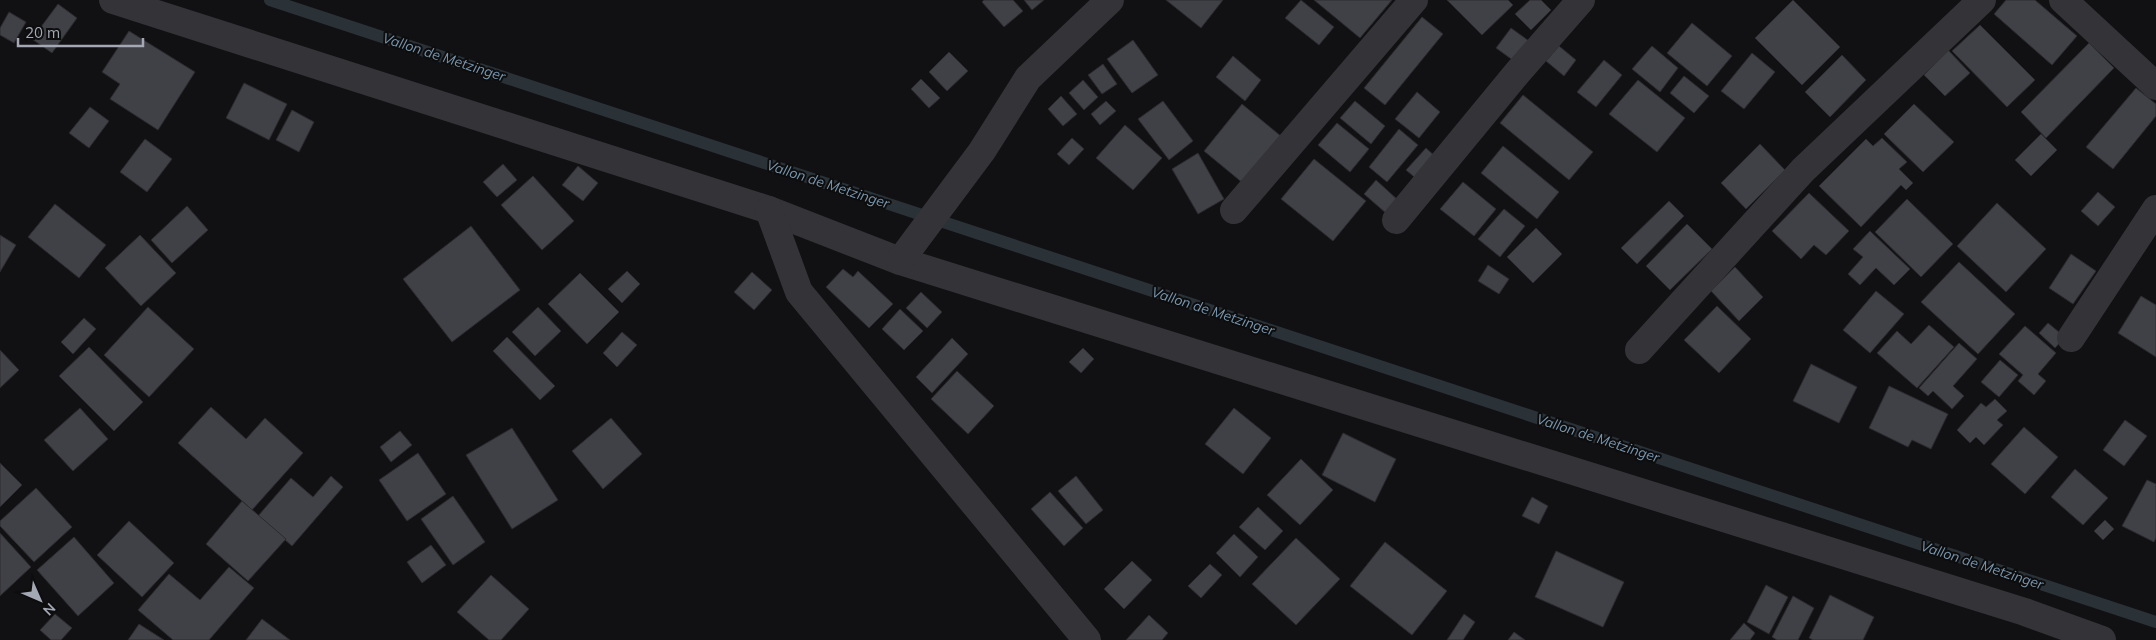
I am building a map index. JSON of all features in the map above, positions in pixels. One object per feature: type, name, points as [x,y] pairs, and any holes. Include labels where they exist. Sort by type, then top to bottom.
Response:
[{"type":"street","points":[[113,0],[769,210],[900,261],[2015,609],[2102,640]]},
{"type":"street","points":[[900,261],[982,150],[1028,78],[1110,0]]},
{"type":"street","points":[[1234,210],[1414,0]]},
{"type":"street","points":[[1396,220],[1518,72],[1581,0]]},
{"type":"street","points":[[1639,350],[1803,170],[1982,0]]},
{"type":"street","points":[[2063,0],[2156,86]]},
{"type":"street","points":[[2071,338],[2156,209]]},
{"type":"street","points":[[769,210],[799,292],[1087,640]]},
{"type":"building","points":[[984,0],[1013,0],[1023,11],[1004,27],[982,2]]},
{"type":"building","points":[[1024,0],[1044,0],[1032,10]]},
{"type":"building","points":[[1166,0],[1223,0],[1201,28]]},
{"type":"building","points":[[1301,0],[1334,27],[1319,45],[1285,18]]},
{"type":"building","points":[[1314,0],[1392,0],[1360,38]]},
{"type":"building","points":[[1447,0],[1508,0],[1513,5],[1482,35]]},
{"type":"building","points":[[1530,0],[1541,0],[1551,10],[1531,30],[1515,14]]},
{"type":"building","points":[[1793,0],[1840,47],[1802,85],[1755,38]]},
{"type":"building","points":[[2006,0],[2035,0],[2077,36],[2052,65],[1994,14]]},
{"type":"building","points":[[58,4],[77,18],[52,53],[32,39]]},
{"type":"building","points":[[9,12],[26,22],[14,43],[0,35],[0,28]]},
{"type":"building","points":[[1422,17],[1443,34],[1385,105],[1364,88]]},
{"type":"building","points":[[1692,23],[1732,56],[1707,86],[1667,53]]},
{"type":"building","points":[[1980,25],[2035,80],[2007,107],[1952,51]]},
{"type":"building","points":[[1511,28],[1529,41],[1514,61],[1496,48]]},
{"type":"building","points":[[129,31],[195,72],[158,130],[110,99],[120,84],[102,72]]},
{"type":"building","points":[[1133,40],[1158,75],[1132,93],[1107,59]]},
{"type":"building","points":[[2089,43],[2114,68],[2046,138],[2021,112]]},
{"type":"building","points":[[1559,46],[1576,60],[1564,76],[1546,61]]},
{"type":"building","points":[[1652,46],[1678,68],[1660,92],[1632,69]]},
{"type":"building","points":[[1948,50],[1970,73],[1945,96],[1924,75]]},
{"type":"building","points":[[949,52],[968,71],[947,91],[929,72]]},
{"type":"building","points":[[1752,53],[1775,72],[1744,109],[1721,91]]},
{"type":"building","points":[[1842,55],[1866,80],[1830,117],[1805,92]]},
{"type":"building","points":[[1233,56],[1261,80],[1245,101],[1216,77]]},
{"type":"building","points":[[1604,60],[1622,75],[1596,107],[1577,92]]},
{"type":"building","points":[[1103,64],[1117,84],[1102,94],[1088,75]]},
{"type":"building","points":[[1684,76],[1709,96],[1694,113],[1670,93]]},
{"type":"building","points":[[921,79],[940,98],[929,108],[911,89]]},
{"type":"building","points":[[1083,80],[1098,97],[1084,110],[1069,93]]},
{"type":"building","points":[[1638,80],[1685,118],[1657,152],[1609,114]]},
{"type":"building","points":[[244,83],[287,104],[269,140],[226,118]]},
{"type":"building","points":[[2136,88],[2156,104],[2156,116],[2113,169],[2086,147]]},
{"type":"building","points":[[1417,92],[1440,112],[1419,138],[1395,119]]},
{"type":"building","points":[[1523,95],[1593,152],[1569,180],[1500,123]]},
{"type":"building","points":[[1061,96],[1077,114],[1063,126],[1048,109]]},
{"type":"building","points":[[1106,101],[1116,111],[1100,125],[1091,114]]},
{"type":"building","points":[[1163,101],[1193,141],[1169,160],[1138,119]]},
{"type":"building","points":[[1355,101],[1385,126],[1371,144],[1340,118]]},
{"type":"building","points":[[1242,104],[1282,137],[1244,184],[1204,151]]},
{"type":"building","points":[[1914,104],[1954,142],[1923,172],[1884,134]]},
{"type":"building","points":[[90,107],[109,121],[89,148],[69,133]]},
{"type":"building","points":[[292,110],[314,122],[299,152],[276,140]]},
{"type":"building","points":[[1337,123],[1369,149],[1350,172],[1318,145]]},
{"type":"building","points":[[1125,125],[1162,158],[1133,190],[1096,158]]},
{"type":"building","points":[[1399,129],[1418,145],[1387,182],[1369,167]]},
{"type":"building","points":[[2041,134],[2057,150],[2031,176],[2015,160]]},
{"type":"building","points":[[1072,138],[1084,149],[1069,165],[1057,154]]},
{"type":"building","points":[[1882,138],[1907,162],[1899,169],[1913,183],[1906,190],[1901,185],[1861,227],[1819,186],[1866,139],[1873,146]]},
{"type":"building","points":[[145,139],[172,159],[147,192],[120,172]]},
{"type":"building","points":[[1760,144],[1785,170],[1746,209],[1721,183]]},
{"type":"building","points":[[1503,146],[1559,192],[1537,219],[1481,173]]},
{"type":"building","points":[[1426,148],[1438,159],[1419,181],[1406,170]]},
{"type":"building","points":[[1198,153],[1224,199],[1198,214],[1172,169]]},
{"type":"building","points":[[1314,159],[1366,201],[1333,241],[1281,199]]},
{"type":"building","points":[[503,164],[517,180],[497,197],[483,182]]},
{"type":"building","points":[[578,166],[598,183],[583,201],[562,185]]},
{"type":"building","points":[[533,176],[574,221],[542,250],[501,205]]},
{"type":"building","points":[[1376,180],[1399,201],[1387,214],[1364,194]]},
{"type":"building","points":[[1463,182],[1496,209],[1474,236],[1440,209]]},
{"type":"building","points":[[2098,192],[2115,207],[2098,226],[2081,211]]},
{"type":"building","points":[[1809,193],[1849,231],[1826,255],[1814,245],[1801,259],[1772,231]]},
{"type":"building","points":[[1907,199],[1953,244],[1921,277],[1875,232]]},
{"type":"building","points":[[1669,201],[1684,216],[1637,264],[1621,248]]},
{"type":"building","points":[[1997,203],[2046,249],[2006,292],[1957,246]]},
{"type":"building","points":[[55,204],[106,245],[79,278],[28,237]]},
{"type":"building","points":[[187,206],[208,230],[172,263],[151,240]]},
{"type":"building","points":[[1504,209],[1525,226],[1500,257],[1478,239]]},
{"type":"building","points":[[1687,224],[1712,249],[1670,290],[1646,266]]},
{"type":"building","points":[[471,226],[520,290],[452,342],[403,279]]},
{"type":"building","points":[[1536,228],[1562,254],[1533,283],[1507,257]]},
{"type":"building","points":[[1870,231],[1910,269],[1894,285],[1876,268],[1860,285],[1848,274],[1863,257],[1853,249]]},
{"type":"building","points":[[0,235],[16,245],[0,272]]},
{"type":"building","points":[[140,235],[176,273],[141,306],[105,268]]},
{"type":"building","points":[[2071,254],[2096,271],[2073,304],[2049,288]]},
{"type":"building","points":[[1959,262],[2015,314],[1978,354],[1921,302]]},
{"type":"building","points":[[1488,265],[1509,279],[1499,294],[1478,281]]},
{"type":"building","points":[[1735,267],[1763,297],[1739,321],[1711,291]]},
{"type":"building","points":[[843,269],[853,277],[858,271],[893,304],[869,328],[826,287]]},
{"type":"building","points":[[627,271],[640,284],[622,303],[608,289]]},
{"type":"building","points":[[752,272],[772,290],[754,310],[734,292]]},
{"type":"building","points":[[580,273],[619,312],[587,344],[548,304]]},
{"type":"building","points":[[1876,291],[1904,314],[1870,353],[1843,330]]},
{"type":"building","points":[[921,292],[942,312],[927,328],[906,308]]},
{"type":"building","points":[[2141,296],[2156,305],[2156,357],[2118,333]]},
{"type":"building","points":[[1717,306],[1751,339],[1719,373],[1684,340]]},
{"type":"building","points":[[148,307],[194,349],[149,397],[104,355]]},
{"type":"building","points":[[538,307],[561,331],[535,356],[512,332]]},
{"type":"building","points":[[900,309],[923,331],[904,350],[882,329]]},
{"type":"building","points":[[84,318],[96,329],[73,354],[61,342]]},
{"type":"building","points":[[2048,323],[2065,337],[2055,348],[2039,333]]},
{"type":"building","points":[[1929,325],[1954,347],[1917,388],[1877,353],[1897,331],[1911,344]]},
{"type":"building","points":[[2025,326],[2056,353],[2038,374],[2046,381],[2034,395],[2018,381],[2023,375],[1999,354]]},
{"type":"building","points":[[622,332],[637,345],[617,367],[603,353]]},
{"type":"building","points":[[507,337],[555,386],[540,400],[493,351]]},
{"type":"building","points":[[952,338],[968,354],[932,393],[916,377]]},
{"type":"building","points":[[1959,343],[1977,359],[1953,386],[1964,396],[1952,409],[1933,391],[1928,396],[1919,388]]},
{"type":"building","points":[[89,347],[143,402],[114,431],[59,376]]},
{"type":"building","points":[[1083,348],[1094,359],[1081,373],[1069,362]]},
{"type":"building","points":[[0,350],[19,370],[0,388]]},
{"type":"building","points":[[2000,360],[2018,375],[1999,397],[1981,382]]},
{"type":"building","points":[[1811,364],[1857,387],[1839,423],[1793,401]]},
{"type":"building","points":[[957,371],[994,406],[968,434],[931,399]]},
{"type":"building","points":[[1889,386],[1948,414],[1931,449],[1912,440],[1908,447],[1869,428]]},
{"type":"building","points":[[1995,399],[2007,411],[1997,420],[2003,425],[1984,445],[1976,437],[1970,443],[1957,430],[1981,403],[1986,407]]},
{"type":"building","points":[[211,407],[246,439],[265,418],[303,453],[252,510],[178,443]]},
{"type":"building","points":[[80,408],[108,439],[73,471],[44,440]]},
{"type":"building","points":[[1234,408],[1271,438],[1243,474],[1205,444]]},
{"type":"building","points":[[611,418],[642,454],[603,489],[572,451]]},
{"type":"building","points":[[2125,420],[2147,436],[2124,466],[2103,450]]},
{"type":"building","points":[[2024,427],[2058,457],[2025,494],[1991,464]]},
{"type":"building","points":[[512,428],[558,500],[512,529],[466,455]]},
{"type":"building","points":[[400,431],[412,445],[391,462],[380,447]]},
{"type":"building","points":[[1343,433],[1396,459],[1375,502],[1322,475]]},
{"type":"building","points":[[418,453],[446,494],[407,521],[379,480]]},
{"type":"building","points":[[1301,459],[1333,490],[1300,525],[1267,495]]},
{"type":"building","points":[[0,463],[22,485],[0,507]]},
{"type":"building","points":[[2075,469],[2108,498],[2083,525],[2051,497]]},
{"type":"building","points":[[331,476],[343,487],[292,546],[258,516],[291,478],[313,497]]},
{"type":"building","points":[[1076,476],[1103,510],[1086,524],[1058,491]]},
{"type":"building","points":[[2147,480],[2156,484],[2156,538],[2154,542],[2122,526]]},
{"type":"building","points":[[36,488],[72,527],[34,562],[0,526],[0,521]]},
{"type":"building","points":[[1050,492],[1083,528],[1064,546],[1031,509]]},
{"type":"building","points":[[453,496],[485,542],[453,565],[421,519]]},
{"type":"building","points":[[1532,497],[1548,506],[1539,524],[1522,516]]},
{"type":"building","points":[[242,501],[286,539],[248,581],[206,544]]},
{"type":"building","points":[[1258,507],[1283,531],[1265,550],[1239,527]]},
{"type":"building","points":[[2105,520],[2114,529],[2103,540],[2094,531]]},
{"type":"building","points":[[129,521],[174,563],[142,597],[97,555]]},
{"type":"building","points":[[0,533],[31,567],[0,596]]},
{"type":"building","points":[[1234,534],[1258,557],[1240,577],[1216,553]]},
{"type":"building","points":[[74,537],[114,583],[78,616],[37,570]]},
{"type":"building","points":[[1296,538],[1340,579],[1296,625],[1252,584]]},
{"type":"building","points":[[1385,542],[1447,591],[1412,635],[1350,586]]},
{"type":"building","points":[[431,545],[446,565],[422,583],[407,562]]},
{"type":"building","points":[[1556,551],[1624,582],[1603,627],[1535,597]]},
{"type":"building","points":[[1132,561],[1152,580],[1124,609],[1104,589]]},
{"type":"building","points":[[1210,564],[1222,575],[1201,598],[1188,586]]},
{"type":"building","points":[[229,567],[254,588],[209,640],[173,640],[138,610],[169,574],[200,600]]},
{"type":"building","points":[[491,575],[529,609],[501,640],[489,640],[457,612]]},
{"type":"building","points":[[1766,585],[1788,597],[1769,634],[1747,622]]},
{"type":"building","points":[[1830,595],[1874,617],[1863,640],[1813,640],[1809,638]]},
{"type":"building","points":[[1793,596],[1814,608],[1798,640],[1777,640],[1772,637]]},
{"type":"building","points":[[55,614],[72,628],[61,640],[51,640],[40,630]]},
{"type":"building","points":[[1464,614],[1475,622],[1463,640],[1447,640]]},
{"type":"building","points":[[1149,615],[1168,633],[1162,640],[1126,640]]},
{"type":"building","points":[[262,619],[290,640],[246,640]]},
{"type":"building","points":[[1744,623],[1755,633],[1750,640],[1730,640]]},
{"type":"building","points":[[139,624],[164,640],[128,640]]},
{"type":"building","points":[[1514,632],[1525,640],[1508,640]]},
{"type":"waterway","name":"Vallon de Metzinger","points":[[270,0],[2156,622]]}]
